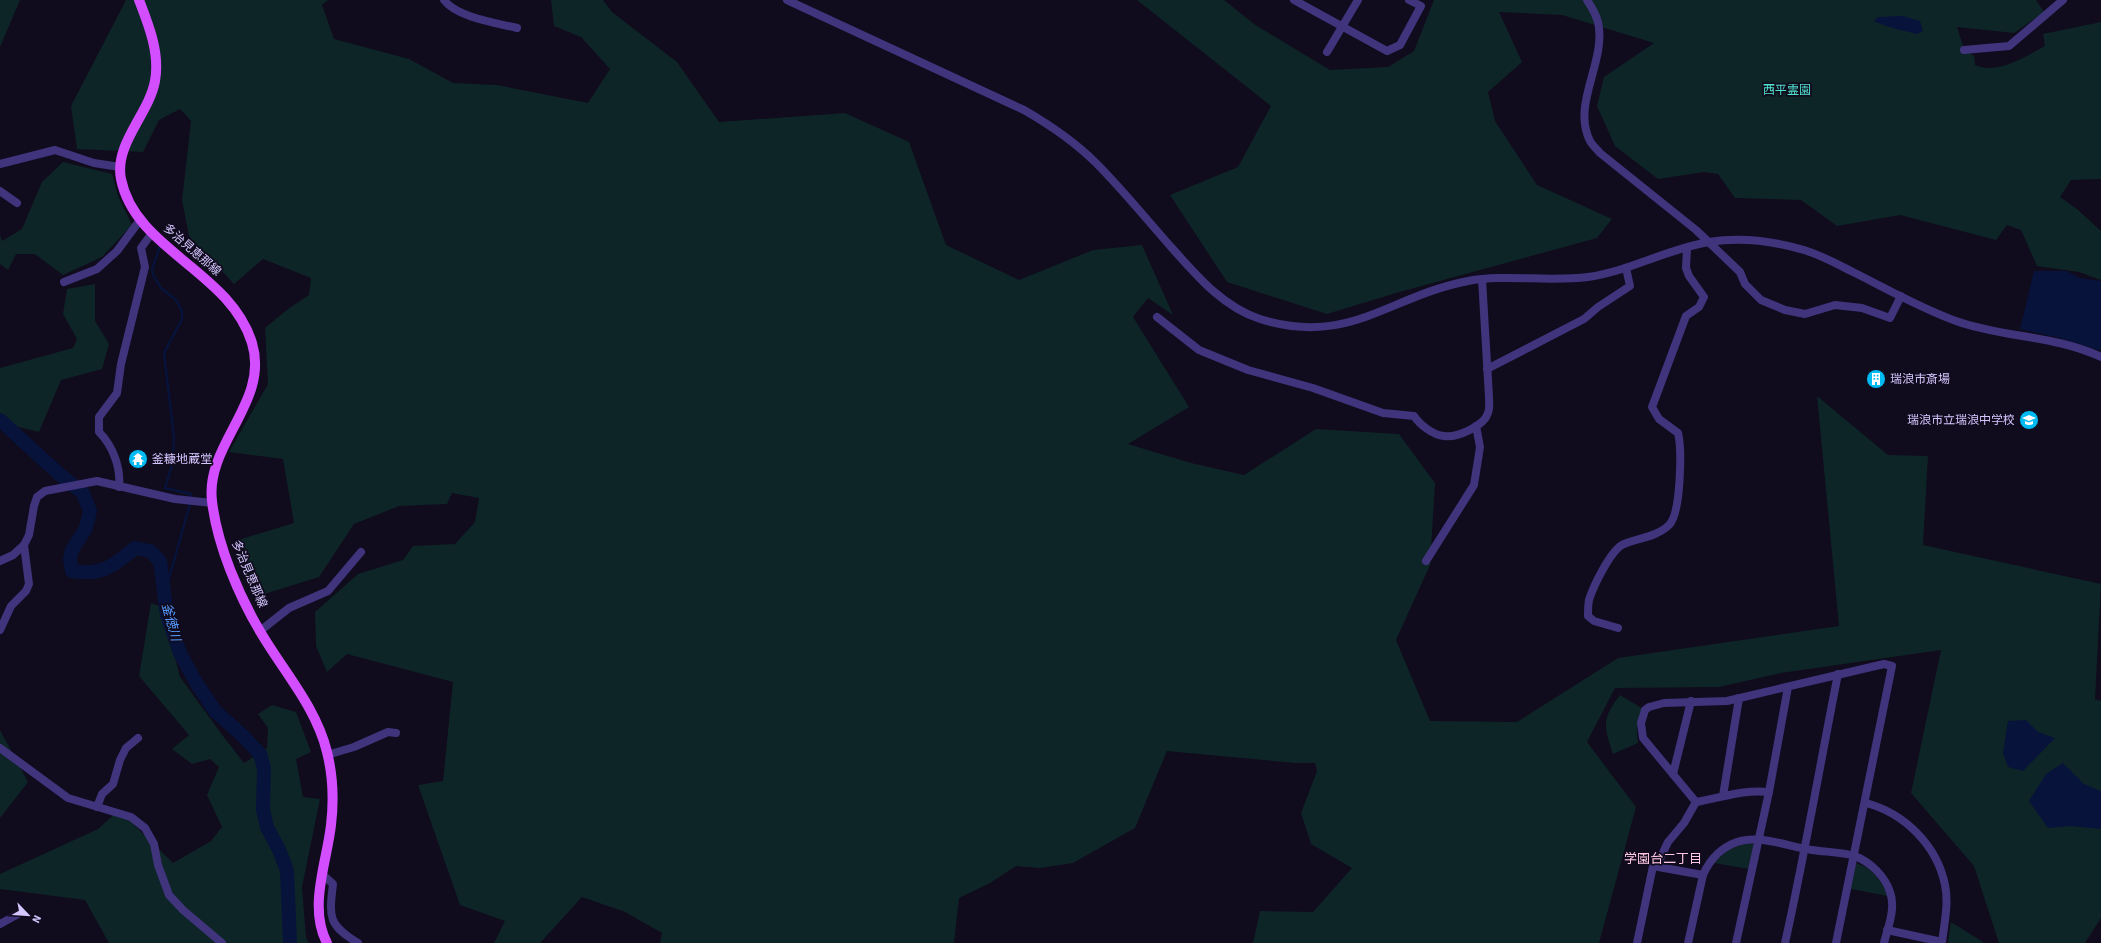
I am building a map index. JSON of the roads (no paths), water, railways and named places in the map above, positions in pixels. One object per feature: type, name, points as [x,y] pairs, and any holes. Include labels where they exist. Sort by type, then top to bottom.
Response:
[{"type":"main road","name":"多治見恵那線","points":[[139,0],[155,50],[155,80],[149,99],[129,137],[120,167],[124,192],[131,210],[152,233],[223,295],[235,308],[253,345],[255,364],[254,381],[248,398],[213,469],[211,485],[212,503],[223,552],[260,631],[309,707],[318,726],[327,755],[331,772],[333,802],[319,914],[320,924],[326,943]]},
{"type":"street","points":[[444,0],[448,6],[465,14],[517,28]]},
{"type":"street","points":[[787,0],[1024,110],[1057,130],[1096,163],[1200,279],[1229,304],[1258,318],[1300,327],[1321,327],[1344,324],[1373,316],[1431,292],[1467,281],[1482,279],[1567,279],[1609,273],[1709,242],[1741,240],[1769,241],[1803,250],[1832,261],[1901,296],[1961,322],[1989,331],[2072,346],[2101,357]]},
{"type":"street","points":[[1328,52],[1358,0]]},
{"type":"street","points":[[1298,1],[1387,52],[1400,45],[1420,6],[1409,0]]},
{"type":"street","points":[[1587,0],[1598,22],[1599,39],[1586,104],[1585,124],[1590,141],[1600,153],[1709,242],[1740,272],[1745,284],[1761,300],[1785,310],[1805,314],[1835,305],[1862,308],[1890,318],[1901,296]]},
{"type":"street","points":[[1964,50],[2009,46],[2063,0]]},
{"type":"street","points":[[0,164],[55,150],[107,166],[120,167]]},
{"type":"street","points":[[0,191],[17,203]]},
{"type":"street","points":[[64,282],[97,269],[117,251],[140,220]]},
{"type":"street","points":[[119,487],[120,477],[116,459],[105,438],[99,432],[99,417],[117,393],[121,364],[145,267],[141,248],[152,233]]},
{"type":"street","points":[[1618,628],[1594,621],[1588,616],[1589,601],[1601,575],[1612,555],[1622,544],[1658,533],[1670,525],[1677,507],[1681,445],[1678,432],[1659,419],[1652,407],[1686,316],[1699,307],[1704,297],[1689,276],[1686,268],[1687,248]]},
{"type":"street","points":[[1486,370],[1584,320],[1598,307],[1630,286],[1626,268]]},
{"type":"street","points":[[1157,316],[1199,350],[1248,370],[1313,388],[1383,413],[1414,416],[1420,424],[1444,436],[1482,423],[1488,413],[1489,397],[1486,370],[1482,279]]},
{"type":"street","points":[[1426,561],[1474,485],[1480,447],[1476,426]]},
{"type":"street","points":[[0,561],[13,556],[24,545],[29,535],[37,497],[45,491],[97,480],[119,487],[174,499],[212,503]]},
{"type":"street","points":[[0,630],[9,610],[26,591],[29,584],[24,545]]},
{"type":"street","points":[[260,631],[289,608],[328,591],[361,552]]},
{"type":"street","points":[[1696,802],[1643,738],[1641,723],[1645,710],[1652,705],[1691,701],[1727,700],[1884,664],[1892,666],[1866,803],[1836,943]]},
{"type":"street","points":[[1785,943],[1806,849],[1838,674]]},
{"type":"street","points":[[1736,943],[1769,792],[1788,687]]},
{"type":"street","points":[[1723,796],[1739,698]]},
{"type":"street","points":[[1673,774],[1691,701]]},
{"type":"street","points":[[327,755],[354,747],[388,732],[396,732]]},
{"type":"street","points":[[97,807],[102,794],[113,784],[120,760],[126,748],[138,738]]},
{"type":"street","points":[[0,748],[68,798],[132,817],[145,828],[154,844],[158,865],[169,895],[183,910],[222,943]]},
{"type":"street","points":[[1637,943],[1653,866],[1658,863],[1668,842],[1684,823],[1696,802],[1739,792],[1756,790],[1769,792]]},
{"type":"street","points":[[1866,803],[1885,810],[1905,821],[1920,836],[1929,848],[1945,884],[1947,902],[1942,942],[1887,930]]},
{"type":"street","points":[[1688,943],[1703,875],[1707,866],[1721,849],[1738,842],[1759,840],[1854,856],[1876,869],[1888,886],[1892,899],[1884,943]]},
{"type":"street","points":[[1653,866],[1703,875]]},
{"type":"street","points":[[323,875],[333,884],[330,907],[333,922],[341,933],[358,943]]},
{"type":"street","points":[[0,924],[20,913]]},
{"type":"water","points":[[1903,16],[1920,21],[1923,31],[1917,34],[1874,21],[1878,17]]},
{"type":"water","points":[[2034,271],[2067,271],[2079,278],[2101,281],[2101,351],[2060,338],[2020,329]]},
{"type":"water","points":[[2026,720],[2038,732],[2055,738],[2023,771],[2008,767],[2003,753],[2008,721]]},
{"type":"water","points":[[2063,763],[2084,784],[2101,791],[2101,829],[2072,826],[2048,828],[2029,801],[2046,774]]},
{"type":"waterway","points":[[160,246],[152,270],[154,277],[161,288],[176,300],[182,311],[182,319],[164,353],[174,438],[172,465],[165,488],[191,494],[189,507],[165,593]]},
{"type":"waterway","name":"釜徳川","points":[[0,420],[59,474],[83,493],[90,511],[86,528],[72,550],[70,559],[72,571],[99,571],[113,565],[135,548],[150,551],[160,561],[167,615],[180,653],[197,684],[215,711],[243,736],[260,754],[264,768],[263,810],[267,827],[280,852],[287,871],[290,943]]},
{"type":"place","name":"瑞浪市斎場","points":[[1876,379]]},
{"type":"place","name":"瑞浪市立瑞浪中学校","points":[[2029,420]]},
{"type":"place","name":"釜糠地蔵堂","points":[[138,459]]},
{"type":"district","name":"学園台二丁目","points":[[1663,859]]},
{"type":"park label","name":"西平霊園","points":[[1787,90]]}]
